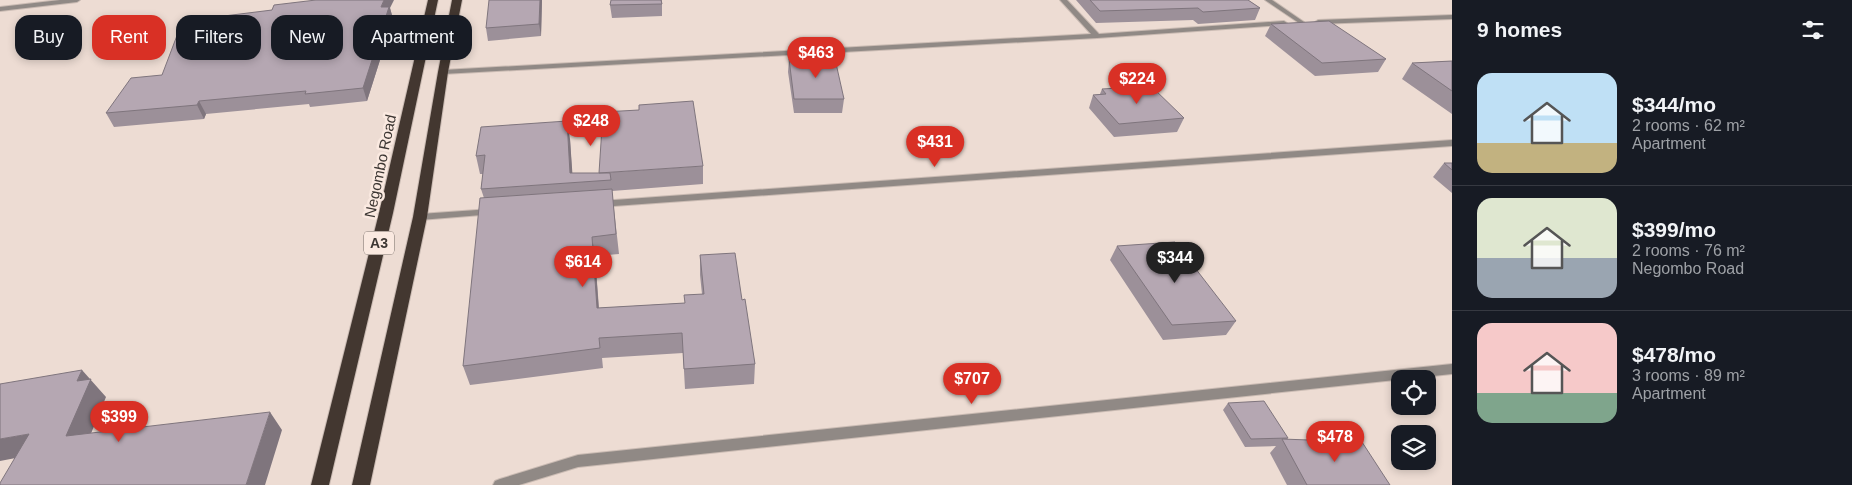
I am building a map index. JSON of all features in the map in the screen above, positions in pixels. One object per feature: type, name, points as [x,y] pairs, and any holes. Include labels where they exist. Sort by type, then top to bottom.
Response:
[{"type":"highway","name":"Negombo Road","points":[[320,485],[386,213],[433,0]]},
{"type":"highway","name":"A3","points":[[361,485],[420,217],[443,72],[457,0]]},
{"type":"street","points":[[0,9],[77,0]]},
{"type":"street","points":[[1063,0],[1097,36]]},
{"type":"street","points":[[1268,0],[1301,22]]},
{"type":"street","points":[[443,72],[1097,36],[1301,22],[1452,16]]},
{"type":"street","points":[[589,205],[1452,143]]},
{"type":"street","points":[[420,217],[499,211]]},
{"type":"street","points":[[500,485],[578,460],[1452,369]]},
{"type":"building","points":[[316,0],[384,0],[381,7],[389,7],[386,15],[353,15],[353,60],[372,60],[363,88],[305,94],[306,91],[199,101],[197,105],[106,113],[131,78],[162,75],[176,38],[176,60],[261,60],[261,15],[232,15],[272,10],[274,5]]},
{"type":"building","points":[[489,0],[540,0],[539,24],[486,28]]},
{"type":"building","points":[[611,0],[661,0],[662,4],[610,5]]},
{"type":"building","points":[[1090,0],[1248,0],[1260,8],[1203,12],[1198,8],[1100,11]]},
{"type":"building","points":[[1329,21],[1386,59],[1322,63],[1271,24]]},
{"type":"building","points":[[789,59],[835,59],[844,99],[794,99]]},
{"type":"building","points":[[1452,61],[1452,91],[1412,63]]},
{"type":"building","points":[[1151,86],[1184,118],[1119,124],[1093,95],[1106,94],[1102,89]]},
{"type":"building","points":[[693,101],[703,166],[599,173],[603,112],[639,110],[639,105]]},
{"type":"building","points":[[567,121],[570,173],[610,173],[611,180],[481,189],[485,155],[476,156],[481,127]]},
{"type":"building","points":[[1444,163],[1452,163],[1452,170]]},
{"type":"building","points":[[612,189],[616,234],[592,237],[597,308],[685,303],[684,295],[704,294],[700,255],[735,253],[742,300],[745,299],[755,364],[684,369],[682,333],[599,338],[600,348],[463,366],[480,198]]},
{"type":"building","points":[[1175,242],[1236,321],[1172,325],[1117,246]]},
{"type":"building","points":[[82,370],[77,381],[91,379],[66,436],[270,412],[246,485],[0,485],[29,434],[0,439],[0,384]]},
{"type":"building","points":[[1264,401],[1288,438],[1251,439],[1228,403]]},
{"type":"building","points":[[1282,439],[1362,442],[1390,485],[1307,485]]}]
